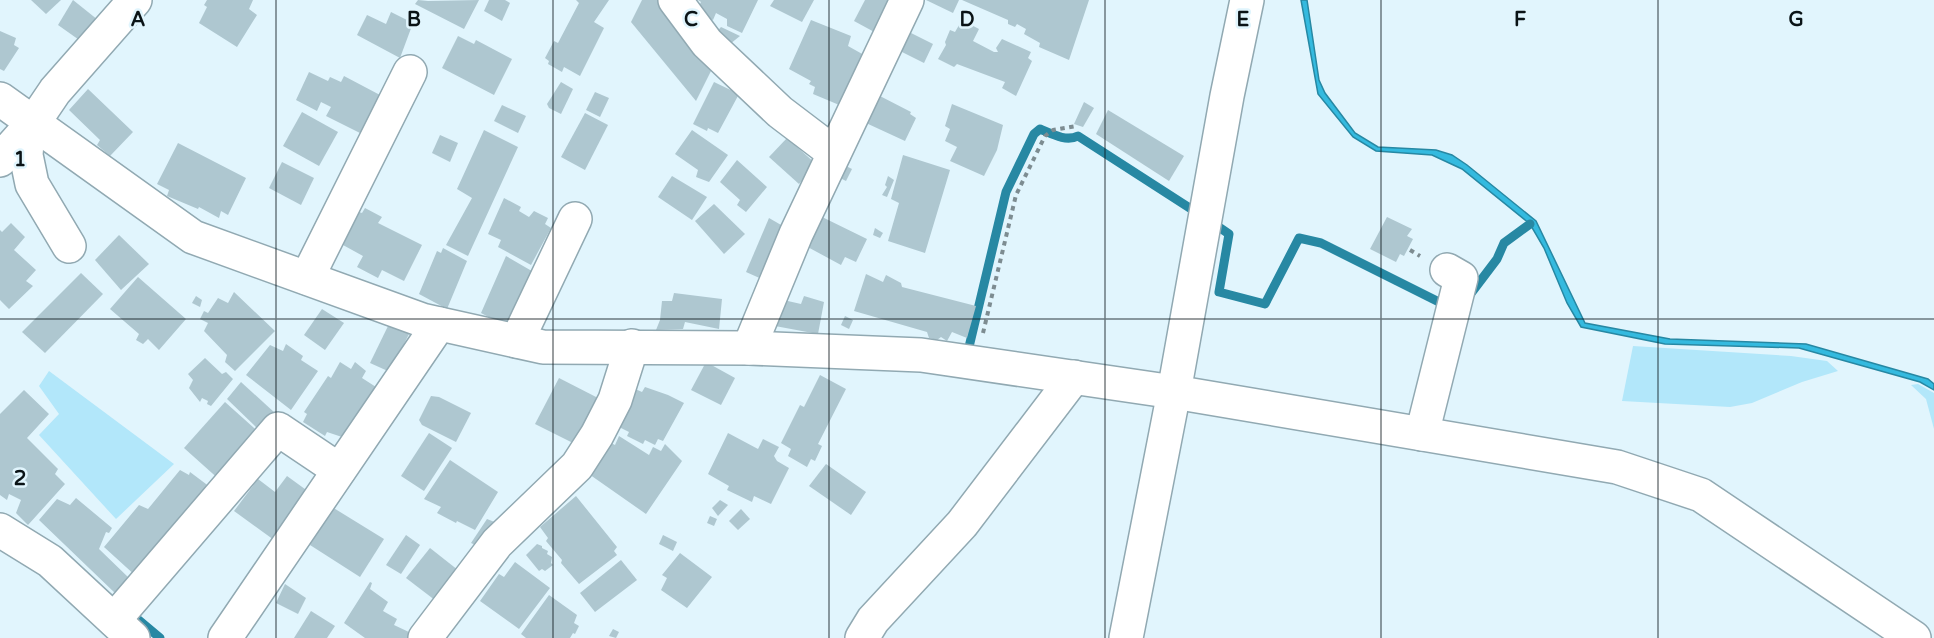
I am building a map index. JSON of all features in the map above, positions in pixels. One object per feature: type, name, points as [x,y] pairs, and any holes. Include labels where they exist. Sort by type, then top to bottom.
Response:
[{"type":"street","points":[[0,160],[31,126],[55,91],[135,0]]},
{"type":"street","points":[[675,0],[707,43],[780,112],[834,153]]},
{"type":"street","points":[[749,348],[796,234],[907,0]]},
{"type":"street","points":[[1126,638],[1247,0]]},
{"type":"street","points":[[307,279],[410,72]]},
{"type":"street","points":[[0,99],[31,126],[193,237],[422,320],[543,347],[749,348],[921,355],[1174,392],[1617,467],[1701,495],[1914,638]]},
{"type":"street","points":[[31,126],[26,155],[32,184],[69,246]]},
{"type":"street","points":[[517,341],[575,219]]},
{"type":"street","points":[[1422,434],[1461,278],[1448,270]]},
{"type":"street","points":[[225,638],[439,324]]},
{"type":"street","points":[[425,638],[497,543],[577,465],[597,435],[615,400],[632,346]]},
{"type":"street","points":[[862,638],[873,620],[962,524],[1074,377]]},
{"type":"street","points":[[0,530],[50,561],[124,629],[278,429],[339,470]]},
{"type":"path","points":[[976,363],[1016,195],[1045,136],[1053,130],[1077,126]]},
{"type":"shaded area","points":[[1633,346],[1791,356],[1827,361],[1838,371],[1802,382],[1752,403],[1730,407],[1622,401]]},
{"type":"shaded area","points":[[49,371],[174,464],[116,519],[39,435],[59,414],[39,386]]},
{"type":"shaded area","points":[[1918,384],[1934,393],[1934,429],[1926,399],[1911,385]]},
{"type":"water","points":[[1301,0],[1307,0],[1319,80],[1325,93],[1355,133],[1378,147],[1436,150],[1452,155],[1536,221],[1585,323],[1670,339],[1806,344],[1928,379],[1934,384],[1934,390],[1920,382],[1799,348],[1665,344],[1581,327],[1567,303],[1544,248],[1530,224],[1462,169],[1432,155],[1376,151],[1353,137],[1318,94]]},
{"type":"building","points":[[31,0],[61,0],[46,14]]},
{"type":"building","points":[[73,0],[98,20],[82,42],[58,25]]},
{"type":"building","points":[[207,0],[253,0],[249,9],[257,15],[237,47],[199,23],[207,7],[204,5]]},
{"type":"building","points":[[418,0],[479,0],[464,29],[415,4]]},
{"type":"building","points":[[489,0],[505,0],[510,3],[502,21],[484,11]]},
{"type":"building","points":[[576,0],[609,0],[594,22],[604,28],[580,76],[564,67],[562,72],[548,64],[549,61],[545,58],[554,41],[558,43],[579,3]]},
{"type":"building","points":[[642,0],[659,0],[714,65],[696,101],[631,22]]},
{"type":"building","points":[[698,0],[758,0],[742,33],[727,26],[727,19],[716,13],[713,20],[696,12],[701,2]]},
{"type":"building","points":[[774,0],[814,0],[802,22],[770,6]]},
{"type":"building","points":[[865,0],[895,0],[878,34],[854,21]]},
{"type":"building","points":[[926,0],[959,0],[953,13]]},
{"type":"building","points":[[962,0],[1089,0],[1069,60],[1039,47],[1040,43],[1024,34],[1026,29],[1017,24],[1015,27],[1008,24],[1008,20]]},
{"type":"building","points":[[391,12],[413,23],[400,58],[357,35],[367,15],[386,24]]},
{"type":"building","points":[[811,20],[851,36],[848,46],[864,55],[844,107],[813,94],[815,87],[809,84],[811,81],[789,69]]},
{"type":"building","points":[[962,20],[979,29],[973,41],[994,52],[998,52],[996,48],[1002,39],[1031,52],[1028,58],[1032,61],[1016,96],[1002,88],[1005,82],[957,64],[954,67],[938,59],[946,45],[950,30],[955,32]]},
{"type":"building","points":[[721,27],[740,36],[725,48],[714,35]]},
{"type":"building","points":[[903,29],[933,44],[924,63],[894,48]]},
{"type":"building","points":[[0,31],[16,38],[14,45],[19,48],[4,71],[0,69]]},
{"type":"building","points":[[458,36],[474,44],[476,40],[512,59],[494,95],[442,68]]},
{"type":"building","points":[[309,72],[328,81],[330,77],[341,82],[344,76],[380,95],[362,134],[326,116],[331,107],[321,102],[317,111],[296,100]]},
{"type":"building","points":[[561,82],[573,89],[561,114],[549,108],[547,104]]},
{"type":"building","points":[[714,82],[739,94],[718,133],[708,128],[707,131],[693,124]]},
{"type":"building","points":[[88,89],[133,132],[110,156],[97,145],[100,140],[69,110]]},
{"type":"building","points":[[595,92],[609,98],[600,117],[586,110]]},
{"type":"building","points":[[878,95],[911,112],[910,114],[916,118],[905,141],[866,123]]},
{"type":"building","points":[[1084,102],[1094,108],[1083,127],[1074,124]]},
{"type":"building","points":[[952,104],[1003,125],[997,150],[984,176],[950,161],[957,147],[945,141],[950,129],[945,126]]},
{"type":"building","points":[[502,105],[526,116],[518,133],[494,121]]},
{"type":"building","points":[[1108,110],[1184,156],[1169,181],[1096,134]]},
{"type":"building","points":[[302,112],[338,132],[319,166],[283,146]]},
{"type":"building","points":[[585,113],[608,125],[585,170],[561,157]]},
{"type":"building","points":[[484,130],[518,147],[468,256],[446,245],[472,198],[457,189]]},
{"type":"building","points":[[692,130],[728,155],[709,182],[696,177],[698,170],[675,154]]},
{"type":"building","points":[[440,135],[458,143],[450,162],[432,153]]},
{"type":"building","points":[[787,138],[816,164],[799,184],[769,157]]},
{"type":"building","points":[[178,143],[246,178],[228,215],[221,211],[219,218],[199,207],[198,209],[167,196],[169,190],[157,184]]},
{"type":"building","points":[[903,155],[950,170],[925,253],[888,241],[899,203],[891,199]]},
{"type":"building","points":[[737,160],[767,187],[746,212],[737,205],[740,200],[720,182]]},
{"type":"building","points":[[282,162],[314,178],[301,205],[269,188]]},
{"type":"building","points":[[844,165],[852,169],[846,181],[838,177]]},
{"type":"building","points":[[672,176],[707,197],[692,220],[658,197]]},
{"type":"building","points":[[888,176],[894,180],[887,197],[882,195],[887,187],[885,185]]},
{"type":"building","points":[[504,198],[521,207],[519,211],[529,217],[534,211],[548,218],[545,224],[551,228],[531,265],[498,247],[501,240],[488,234]]},
{"type":"building","points":[[714,204],[745,234],[724,254],[695,221]]},
{"type":"building","points":[[365,208],[382,217],[378,223],[422,245],[404,281],[382,270],[378,278],[357,267],[363,256],[343,245],[359,212],[362,213]]},
{"type":"building","points":[[818,215],[867,239],[856,262],[845,257],[841,265],[804,245]]},
{"type":"building","points":[[1387,217],[1412,229],[1407,236],[1413,239],[1404,256],[1400,254],[1396,262],[1370,249]]},
{"type":"building","points":[[769,218],[788,229],[764,280],[746,272]]},
{"type":"building","points":[[11,223],[25,237],[14,250],[36,270],[26,281],[33,286],[9,309],[0,300],[0,230],[2,232]]},
{"type":"building","points":[[875,228],[883,233],[880,238],[873,235]]},
{"type":"building","points":[[119,235],[149,264],[121,290],[95,260]]},
{"type":"building","points":[[443,248],[467,261],[447,309],[419,294],[437,251],[441,253]]},
{"type":"building","points":[[506,256],[537,274],[512,325],[505,321],[504,325],[481,313]]},
{"type":"building","points":[[81,273],[103,294],[45,353],[22,332]]},
{"type":"building","points":[[866,274],[883,282],[886,275],[901,283],[902,287],[976,306],[967,338],[952,332],[947,341],[941,337],[937,340],[929,338],[927,332],[854,311]]},
{"type":"building","points":[[138,277],[186,319],[159,350],[148,339],[143,344],[136,340],[139,334],[110,309]]},
{"type":"building","points":[[234,292],[275,331],[235,371],[225,362],[227,355],[204,331],[208,323],[200,319],[204,311],[208,313],[218,298],[228,303]]},
{"type":"building","points":[[674,293],[722,299],[719,329],[685,322],[683,329],[656,330],[660,320],[662,301],[672,301]]},
{"type":"building","points":[[196,296],[202,300],[200,307],[192,303]]},
{"type":"building","points":[[804,296],[824,302],[818,334],[775,326],[779,299],[801,304]]},
{"type":"building","points":[[322,309],[344,323],[325,350],[304,335]]},
{"type":"building","points":[[845,316],[853,320],[849,329],[841,325]]},
{"type":"building","points":[[389,324],[409,334],[390,372],[370,363]]},
{"type":"building","points":[[286,344],[303,356],[301,360],[318,371],[291,410],[246,375],[270,345],[283,351]]},
{"type":"building","points":[[205,358],[222,374],[226,372],[233,379],[211,406],[202,398],[200,402],[189,388],[193,380],[188,374]]},
{"type":"building","points":[[340,362],[351,369],[355,362],[366,371],[362,378],[376,387],[342,437],[327,432],[325,436],[303,422],[307,414],[304,412],[328,376],[331,378]]},
{"type":"building","points":[[706,362],[735,378],[721,405],[691,390]]},
{"type":"building","points":[[820,375],[846,389],[818,444],[822,446],[815,461],[811,459],[807,467],[788,456],[791,449],[781,443],[800,405],[804,407]]},
{"type":"building","points":[[559,378],[600,399],[577,445],[535,424]]},
{"type":"building","points":[[241,382],[275,413],[258,429],[227,399]]},
{"type":"building","points":[[645,387],[684,403],[663,441],[658,439],[655,445],[645,440],[643,444],[627,436],[629,432],[615,425],[633,388],[642,392]]},
{"type":"building","points":[[24,390],[49,414],[27,438],[58,469],[55,474],[65,484],[28,525],[16,513],[21,500],[9,494],[7,500],[0,495],[0,414]]},
{"type":"building","points":[[431,396],[439,397],[471,413],[456,442],[422,425],[419,420]]},
{"type":"building","points":[[225,402],[263,436],[222,482],[184,448]]},
{"type":"building","points":[[429,433],[452,448],[424,491],[401,476]]},
{"type":"building","points":[[728,433],[758,449],[763,439],[779,447],[774,456],[777,461],[789,468],[771,504],[754,496],[752,502],[727,490],[729,486],[708,474]]},
{"type":"building","points":[[619,436],[649,455],[653,447],[661,451],[665,444],[682,461],[646,514],[586,472],[605,440],[615,445]]},
{"type":"building","points":[[450,460],[498,492],[475,530],[437,513],[441,507],[424,499]]},
{"type":"building","points":[[826,464],[866,492],[851,515],[809,486]]},
{"type":"building","points":[[180,470],[189,475],[190,472],[210,487],[137,577],[104,547],[139,505],[148,509]]},
{"type":"building","points":[[287,476],[309,492],[274,540],[234,511],[258,479],[275,492]]},
{"type":"building","points":[[576,496],[617,547],[614,551],[617,555],[579,584],[561,563],[562,560],[546,541],[548,538],[540,527]]},
{"type":"building","points":[[76,498],[112,528],[109,533],[106,532],[99,549],[129,578],[116,594],[39,520],[57,499],[70,505]]},
{"type":"building","points":[[720,500],[728,505],[718,516],[712,508]]},
{"type":"building","points":[[332,507],[384,539],[360,577],[310,545]]},
{"type":"building","points":[[741,509],[750,519],[738,530],[729,521]]},
{"type":"building","points":[[710,516],[717,519],[714,526],[707,523]]},
{"type":"building","points":[[487,519],[497,523],[482,548],[471,543]]},
{"type":"building","points":[[406,535],[420,545],[401,574],[386,565]]},
{"type":"building","points":[[663,535],[677,542],[673,551],[659,544]]},
{"type":"building","points":[[537,544],[548,551],[547,554],[552,557],[553,565],[545,571],[542,569],[539,571],[526,555]]},
{"type":"building","points":[[430,548],[463,574],[440,604],[406,578]]},
{"type":"building","points":[[680,553],[712,577],[687,608],[661,590],[667,578],[662,575]]},
{"type":"building","points":[[621,560],[637,580],[595,612],[580,593]]},
{"type":"building","points":[[515,562],[550,588],[519,629],[480,601],[499,574],[504,577]]},
{"type":"building","points":[[370,582],[372,583],[370,589],[388,602],[383,611],[397,619],[394,625],[411,633],[408,638],[365,638],[344,623]]},
{"type":"building","points":[[285,584],[306,598],[298,614],[276,603]]},
{"type":"building","points":[[549,595],[577,615],[574,623],[579,626],[575,634],[573,633],[570,638],[526,638],[521,634]]},
{"type":"building","points":[[311,611],[335,626],[327,638],[294,638]]},
{"type":"building","points":[[613,629],[619,632],[616,638],[609,636]]},
{"type":"waterway","points":[[969,347],[1006,192],[1034,134],[1040,129],[1064,138],[1078,136],[1199,214]]},
{"type":"waterway","points":[[1210,221],[1229,234],[1219,292],[1265,304],[1299,238],[1321,243],[1443,304],[1448,303]]},
{"type":"waterway","points":[[1469,296],[1497,259],[1504,243],[1530,224]]},
{"type":"waterway","points":[[129,612],[160,638]]}]
